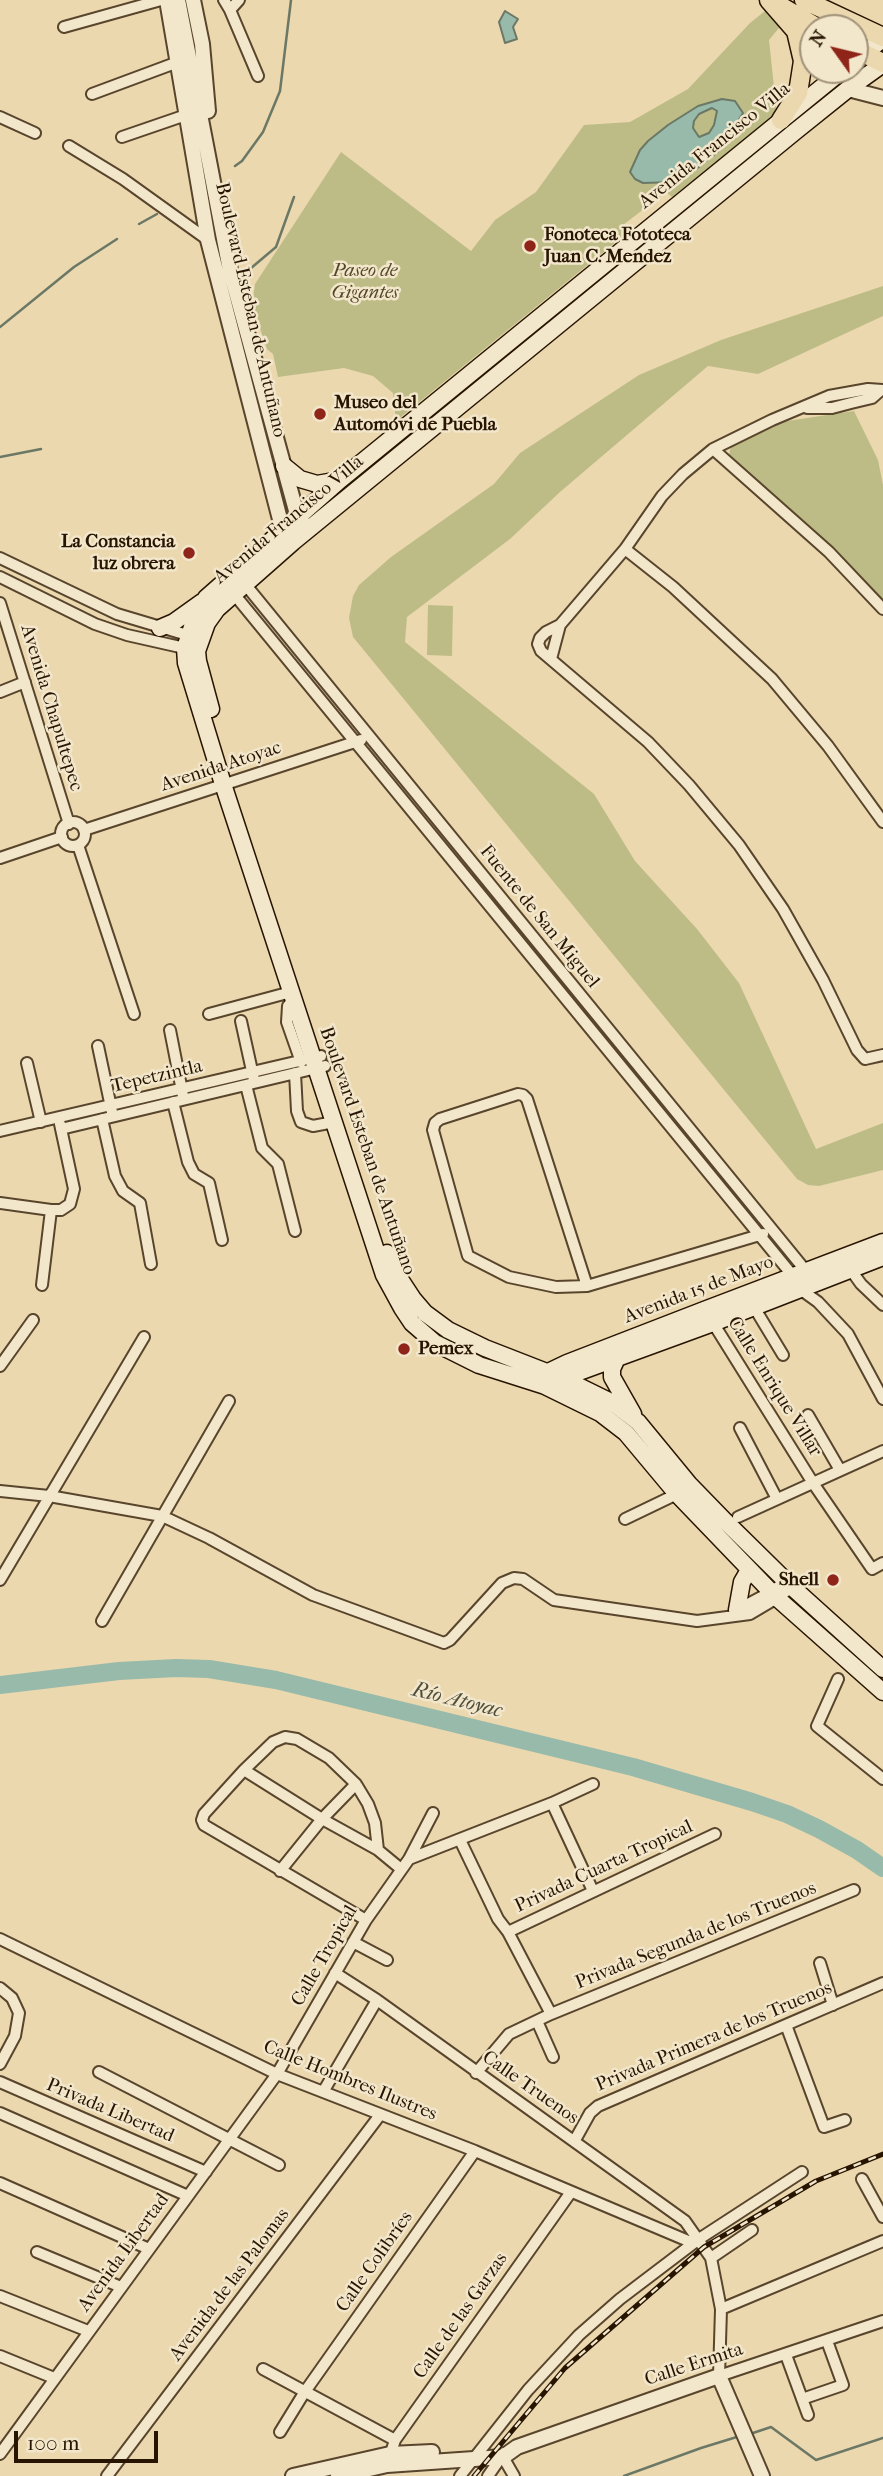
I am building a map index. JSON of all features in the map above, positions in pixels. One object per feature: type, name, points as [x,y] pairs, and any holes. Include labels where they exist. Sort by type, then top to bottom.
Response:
[{"type":"main road","points":[[769,0],[799,17]]},
{"type":"main road","points":[[769,0],[796,31],[803,61],[798,93],[781,120]]},
{"type":"main road","points":[[804,0],[883,38]]},
{"type":"main road","name":"Avenida Francisco Villa","points":[[193,643],[206,598],[288,536],[848,89],[883,64]]},
{"type":"main road","name":"Avenida Francisco Villa","points":[[303,523],[340,480],[826,84]]},
{"type":"main road","points":[[284,466],[300,479],[317,484],[340,480]]},
{"type":"main road","name":"Avenida Francisco Villa","points":[[193,643],[217,609],[288,536]]},
{"type":"main road","points":[[160,628],[174,622],[206,598]]},
{"type":"main road","name":"Boulevard Esteban de Antuñano","points":[[193,643],[186,663],[384,1275],[412,1323],[435,1343],[480,1364],[547,1379],[613,1403],[638,1422],[689,1484],[789,1584],[883,1669]]},
{"type":"main road","name":"Boulevard Esteban de Antuñano","points":[[227,783],[315,1062],[392,1267],[413,1299],[425,1313],[448,1330],[547,1379],[626,1433],[677,1494],[749,1570],[883,1692]]},
{"type":"main road","name":"Avenida 15 de Mayo","points":[[847,1264],[883,1242]]},
{"type":"main road","name":"Avenida 15 de Mayo","points":[[547,1379],[847,1264],[883,1257]]},
{"type":"main road","name":"Avenida 15 de Mayo","points":[[547,1379],[617,1358],[709,1316],[754,1307],[804,1280]]},
{"type":"main road","points":[[617,1358],[612,1377],[638,1422]]},
{"type":"main road","points":[[732,1613],[749,1570]]},
{"type":"street","points":[[64,27],[162,0]]},
{"type":"street","name":"Boulevard Esteban de Antuñano","points":[[167,0],[178,62],[193,113],[205,136],[224,274],[223,301],[288,536]]},
{"type":"street","name":"Boulevard Esteban de Antuñano","points":[[178,0],[208,240],[224,274],[236,286],[284,466],[303,523]]},
{"type":"street","points":[[193,0],[202,44],[208,117],[205,136]]},
{"type":"street","points":[[239,0],[227,5],[258,76]]},
{"type":"street","points":[[92,94],[178,62]]},
{"type":"street","points":[[848,89],[883,98]]},
{"type":"street","points":[[122,137],[193,113]]},
{"type":"street","points":[[0,117],[36,133]]},
{"type":"street","points":[[69,146],[123,179],[208,240]]},
{"type":"street","points":[[882,390],[872,398],[841,406],[805,408],[772,420],[713,449],[662,496],[625,549],[560,625],[545,632],[538,644],[551,659],[648,742],[739,845],[823,980],[857,1051],[865,1059],[883,1055]]},
{"type":"street","points":[[713,449],[829,552],[883,609]]},
{"type":"street","points":[[625,549],[683,595],[772,679],[828,746],[883,822]]},
{"type":"street","points":[[0,559],[117,614],[160,628],[193,643]]},
{"type":"street","points":[[0,577],[95,624],[127,635],[193,643]]},
{"type":"street","name":"Fuente de San Miguel","points":[[239,589],[369,738],[775,1233],[804,1280]]},
{"type":"street","name":"Fuente de San Miguel","points":[[239,589],[356,742],[758,1235],[804,1280]]},
{"type":"street","name":"Avenida Chapultepec","points":[[0,604],[69,824]]},
{"type":"street","points":[[0,692],[25,682]]},
{"type":"street","name":"Avenida Atoyac","points":[[85,830],[369,738]]},
{"type":"street","points":[[75,823],[85,830],[84,839],[78,845],[65,843],[62,838],[62,832],[69,824],[75,823]]},
{"type":"street","points":[[0,858],[62,838]]},
{"type":"street","points":[[78,845],[134,1014]]},
{"type":"street","points":[[209,1014],[292,996]]},
{"type":"street","points":[[241,1021],[262,1148],[278,1164],[295,1231]]},
{"type":"street","points":[[170,1030],[188,1162],[194,1174],[209,1182],[222,1240]]},
{"type":"street","points":[[98,1046],[115,1176],[123,1191],[141,1203],[151,1264]]},
{"type":"street","points":[[27,1062],[41,1122]]},
{"type":"street","name":"Tepetzintla","points":[[251,1080],[295,1073],[315,1062]]},
{"type":"street","name":"Tepetzintla","points":[[0,1131],[41,1122],[60,1123],[109,1114],[315,1062]]},
{"type":"street","points":[[295,1073],[297,1111],[301,1122],[313,1126],[334,1122]]},
{"type":"street","points":[[587,1286],[527,1099],[518,1094],[440,1119],[435,1123],[433,1130],[468,1256],[509,1277],[556,1287],[587,1286],[758,1235],[775,1233]]},
{"type":"street","points":[[0,1203],[51,1210],[61,1210],[70,1204],[74,1196],[60,1123]]},
{"type":"street","points":[[42,1285],[51,1210]]},
{"type":"street","points":[[847,1264],[883,1305]]},
{"type":"street","points":[[804,1280],[818,1302],[848,1334],[883,1399]]},
{"type":"street","points":[[754,1307],[783,1355]]},
{"type":"street","name":"Calle Enrique Villar","points":[[709,1316],[813,1483],[872,1569],[883,1563]]},
{"type":"street","points":[[0,1366],[33,1320]]},
{"type":"street","points":[[0,1580],[144,1337]]},
{"type":"street","points":[[102,1621],[229,1401]]},
{"type":"street","points":[[808,1415],[840,1470]]},
{"type":"street","points":[[740,1428],[777,1499]]},
{"type":"street","points":[[738,1517],[883,1451]]},
{"type":"street","points":[[0,1491],[49,1496],[162,1516],[209,1538],[313,1595],[444,1643],[450,1640],[502,1583],[514,1578],[523,1579],[554,1600],[697,1620],[732,1613],[774,1595],[789,1584]]},
{"type":"street","points":[[625,1519],[677,1494]]},
{"type":"street","points":[[838,1679],[817,1726],[883,1779]]},
{"type":"street","points":[[366,1920],[204,1825],[202,1820],[204,1814],[244,1770],[273,1742],[285,1737],[297,1739],[329,1758],[356,1784],[375,1822],[378,1850]]},
{"type":"street","points":[[244,1770],[378,1850],[401,1869]]},
{"type":"street","points":[[281,1871],[322,1819],[356,1784]]},
{"type":"street","points":[[409,1859],[552,1803],[593,1784]]},
{"type":"street","points":[[552,1803],[593,1891]]},
{"type":"street","name":"Calle Tropical","points":[[276,2074],[366,1920],[409,1859],[433,1813]]},
{"type":"street","name":"Privada Cuarta Tropical","points":[[508,1932],[715,1834]]},
{"type":"street","points":[[460,1840],[498,1919],[508,1932],[551,2014]]},
{"type":"street","name":"Privada Segunda de los Truenos","points":[[476,2073],[509,2034],[551,2014],[854,1890]]},
{"type":"street","name":"Calle Hombres Ilustres","points":[[0,1939],[276,2074],[696,2241]]},
{"type":"street","points":[[353,1942],[387,1960]]},
{"type":"street","points":[[820,1963],[833,2005]]},
{"type":"street","name":"Calle Truenos","points":[[335,1973],[575,2140],[685,2221],[696,2241]]},
{"type":"street","name":"Privada Primera de los Truenos","points":[[575,2140],[590,2113],[598,2106],[883,1983]]},
{"type":"street","points":[[0,1988],[12,1998],[19,2013],[15,2036],[0,2064]]},
{"type":"street","points":[[323,2092],[377,2000]]},
{"type":"street","points":[[537,2021],[553,2057]]},
{"type":"street","points":[[786,2025],[824,2127],[845,2120]]},
{"type":"street","points":[[99,2072],[279,2165]]},
{"type":"street","name":"Avenida Libertad","points":[[0,2454],[276,2074]]},
{"type":"street","name":"Privada Libertad","points":[[0,2082],[206,2172]]},
{"type":"street","points":[[0,2113],[188,2196]]},
{"type":"street","name":"Avenida de las Palomas","points":[[107,2476],[380,2115]]},
{"type":"street","name":"Calle Colibríes","points":[[280,2432],[304,2393],[475,2151]]},
{"type":"street","points":[[460,2476],[528,2390],[579,2334],[696,2241],[802,2172]]},
{"type":"street","points":[[862,2179],[883,2217]]},
{"type":"street","points":[[0,2183],[149,2249]]},
{"type":"street","name":"Calle de las Garzas","points":[[391,2453],[571,2192]]},
{"type":"street","points":[[711,2258],[752,2230]]},
{"type":"street","points":[[696,2241],[711,2258],[721,2309],[719,2376],[762,2476]]},
{"type":"street","points":[[721,2309],[883,2241]]},
{"type":"street","points":[[37,2252],[121,2287]]},
{"type":"street","points":[[0,2296],[88,2331]]},
{"type":"street","name":"Calle Ermita","points":[[391,2453],[475,2456],[508,2451],[883,2321]]},
{"type":"street","points":[[802,2399],[843,2385],[827,2341]]},
{"type":"street","points":[[786,2355],[808,2415]]},
{"type":"street","points":[[0,2356],[54,2378]]},
{"type":"street","points":[[263,2369],[304,2393],[391,2453]]},
{"type":"street","points":[[488,2476],[508,2451]]},
{"type":"street","points":[[508,2451],[514,2476]]},
{"type":"street","points":[[303,2475],[391,2453]]},
{"type":"street","points":[[338,2476],[391,2453]]},
{"type":"green space","name":"Paseo de Gigantes","points":[[770,7],[783,23],[769,40],[777,115],[672,197],[666,192],[623,225],[628,232],[396,421],[393,393],[373,376],[344,368],[278,377],[273,354],[267,349],[252,305],[255,284],[341,152],[471,251],[495,220],[536,192],[584,125],[630,122],[688,89],[750,23]]},
{"type":"green space","points":[[883,286],[883,316],[758,374],[708,366],[560,492],[510,539],[407,617],[405,642],[594,794],[635,861],[697,929],[739,983],[816,1149],[883,1123],[883,1170],[819,1186],[808,1185],[797,1179],[353,637],[349,618],[353,596],[359,585],[391,557],[494,484],[520,453],[639,375],[721,340]]},
{"type":"green space","points":[[854,411],[878,460],[883,485],[883,602],[729,455],[731,446],[736,441],[787,421]]},
{"type":"green space","points":[[428,605],[453,606],[452,656],[427,655]]},
{"type":"shaded area","points":[[505,11],[518,19],[513,27],[517,39],[505,43],[499,22]]},
{"type":"shaded area","points":[[722,99],[735,101],[743,113],[720,150],[676,182],[643,183],[635,179],[630,172],[640,150],[668,125],[698,106]],"holes":[[[712,108],[717,111],[709,133],[699,137],[693,128],[694,121],[699,114]]]},
{"type":"waterway","points":[[235,166],[242,161],[263,132],[280,91],[291,0]]},
{"type":"waterway","points":[[244,274],[276,247],[294,197]]},
{"type":"waterway","points":[[139,224],[157,214]]},
{"type":"waterway","points":[[0,327],[74,267],[117,239]]},
{"type":"waterway","points":[[0,457],[41,449]]},
{"type":"waterway","name":"Río Atoyac","points":[[0,1685],[119,1671],[176,1668],[209,1669],[276,1680],[633,1767],[752,1802],[819,1829],[883,1868]]},
{"type":"waterway","points":[[750,2434],[771,2427],[816,2460],[883,2438]]},
{"type":"waterway","points":[[624,2476],[740,2436]]},
{"type":"railway","points":[[474,2476],[565,2368],[704,2247],[816,2181],[883,2154]]},
{"type":"place","name":"Fonoteca Fototeca Juan C. Mendez","points":[[530,246]]},
{"type":"place","name":"Museo del Automóvi de Puebla","points":[[320,414]]},
{"type":"place","name":"La Constancia luz obrera","points":[[189,553]]},
{"type":"place","name":"Pemex","points":[[404,1349]]},
{"type":"place","name":"Shell","points":[[833,1580]]}]
